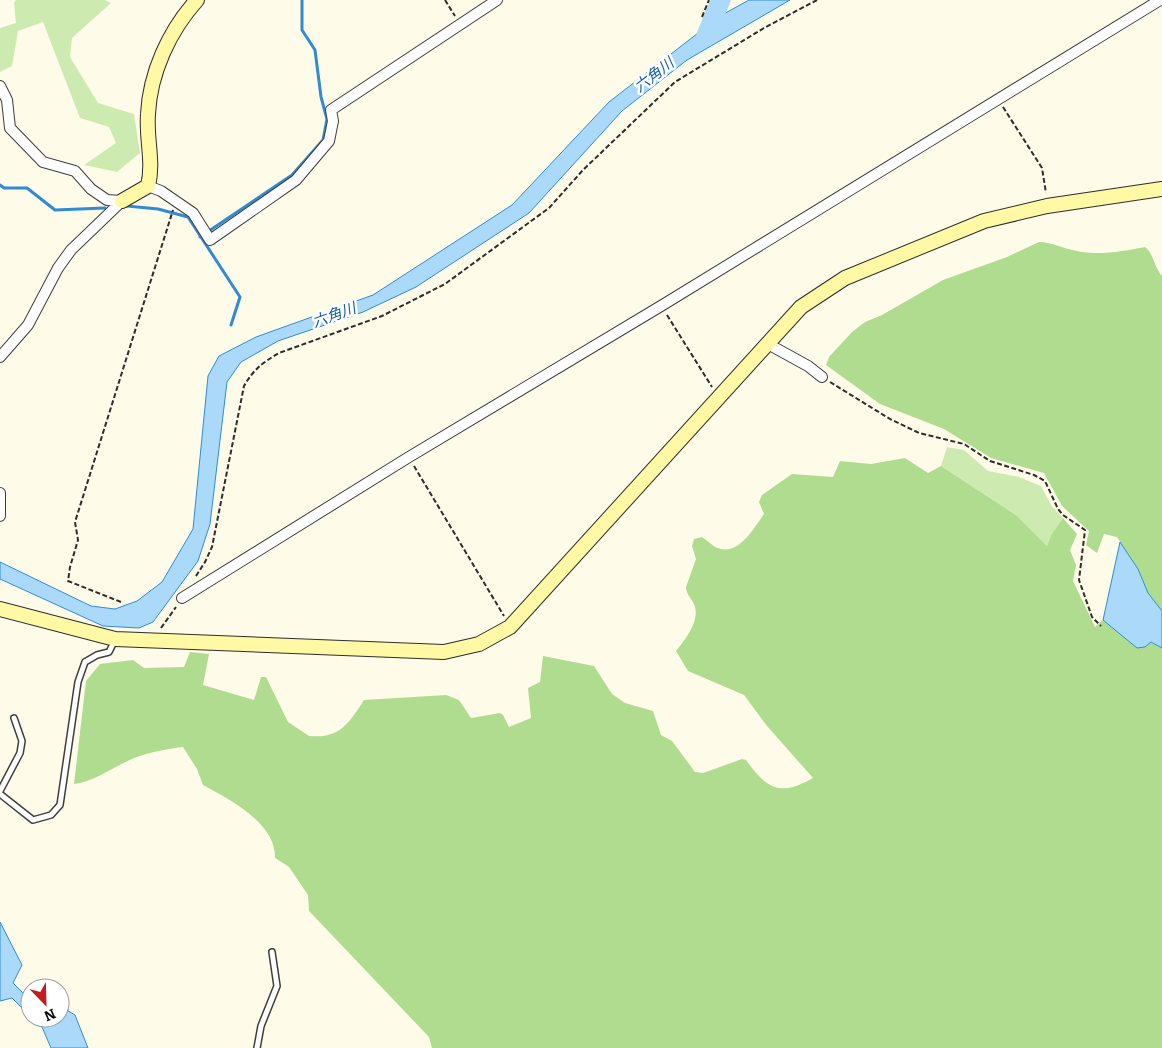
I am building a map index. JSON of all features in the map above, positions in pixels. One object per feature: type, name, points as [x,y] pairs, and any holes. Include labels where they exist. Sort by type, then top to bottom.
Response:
[{"type":"street","points":[[0,357],[28,326],[58,268],[71,250],[122,201],[148,186],[151,173],[148,115],[152,81],[169,40],[197,0]]},
{"type":"street","points":[[148,186],[161,191],[193,212],[210,240],[296,180],[329,141],[333,121],[331,110],[497,0]]},
{"type":"street","points":[[182,598],[409,457],[661,306],[1160,0]]},
{"type":"street","points":[[0,86],[7,100],[10,128],[44,162],[75,171],[91,189],[107,200],[122,201]]},
{"type":"street","points":[[0,609],[116,639],[444,652],[479,644],[510,627],[801,307],[844,278],[984,221],[1047,206],[1162,189]]},
{"type":"street","points":[[768,344],[808,366],[822,377]]},
{"type":"street","points":[[0,493],[0,516]]},
{"type":"lane","points":[[14,718],[22,740],[20,753],[0,792],[33,820],[51,815],[60,805],[78,682],[85,662],[97,655],[109,652],[116,639]]},
{"type":"lane","points":[[257,1048],[261,1026],[277,986],[272,952]]},
{"type":"path","points":[[445,0],[461,24]]},
{"type":"path","points":[[702,16],[709,0]]},
{"type":"path","points":[[196,577],[212,547],[244,386],[253,372],[264,362],[279,353],[382,316],[445,284],[549,208],[583,170],[676,82],[764,28],[817,0]]},
{"type":"path","points":[[998,98],[1042,168],[1047,206]]},
{"type":"path","points":[[121,602],[68,581],[78,540],[75,522],[173,209]]},
{"type":"path","points":[[661,306],[718,397]]},
{"type":"path","points":[[822,377],[890,419],[919,433],[964,444],[990,461],[1034,475],[1045,481],[1058,509],[1063,515],[1085,530],[1079,580],[1092,617],[1102,626]]},
{"type":"path","points":[[409,457],[510,627]]},
{"type":"path","points":[[152,641],[182,598]]},
{"type":"green space","points":[[16,0],[105,0],[111,3],[72,38],[70,57],[98,103],[134,114],[140,153],[117,172],[84,165],[116,143],[109,127],[80,118],[43,22],[18,31],[12,66],[0,72],[0,28],[16,23],[14,3]]},
{"type":"green space","points":[[1039,242],[1094,253],[1145,247],[1162,276],[1162,611],[1148,593],[1138,569],[1117,537],[1104,534],[1097,553],[1086,545],[1089,531],[1062,506],[1044,473],[991,458],[944,429],[880,404],[826,365],[829,357],[852,332],[865,322],[882,315],[943,280],[1007,257]]},
{"type":"green space","points":[[947,447],[964,450],[988,471],[1019,477],[1041,486],[1051,505],[1063,518],[1051,535],[1047,546],[1016,515],[941,466]]},
{"type":"green space","points":[[905,458],[928,473],[941,466],[1016,515],[1047,546],[1051,535],[1063,518],[1077,534],[1070,550],[1076,565],[1073,581],[1095,627],[1103,620],[1137,648],[1145,647],[1151,642],[1162,648],[1162,1048],[432,1048],[429,1037],[309,911],[308,895],[289,867],[275,858],[273,845],[260,823],[225,797],[203,785],[197,769],[183,747],[140,756],[97,777],[74,784],[86,681],[100,664],[133,660],[144,668],[184,667],[190,652],[209,654],[203,685],[254,700],[261,677],[266,677],[288,722],[309,736],[329,735],[336,732],[348,722],[364,700],[446,695],[459,700],[471,718],[500,713],[509,727],[531,718],[528,688],[540,682],[543,656],[594,666],[612,694],[625,703],[653,711],[661,735],[672,741],[695,772],[703,773],[742,759],[746,760],[761,778],[775,787],[792,787],[802,784],[813,778],[767,726],[744,695],[688,671],[676,651],[691,629],[695,617],[696,610],[686,589],[696,559],[692,546],[694,539],[702,537],[715,547],[723,549],[731,549],[738,545],[750,534],[764,514],[759,502],[762,495],[792,474],[833,477],[840,461],[871,464]]},
{"type":"water","name":"六角川","points":[[749,0],[790,0],[687,60],[622,111],[529,213],[416,287],[363,312],[278,341],[241,362],[227,382],[210,524],[198,561],[153,622],[139,628],[103,626],[0,579],[0,562],[91,606],[115,609],[137,601],[162,582],[193,529],[208,376],[219,356],[256,337],[373,295],[512,205],[609,102],[720,16]]},
{"type":"water","points":[[1120,542],[1138,569],[1148,593],[1162,611],[1162,648],[1151,642],[1145,647],[1137,648],[1103,620]]},
{"type":"water","points":[[0,922],[22,965],[13,983],[20,990],[20,1006],[12,998],[0,1001]]},
{"type":"water","points":[[70,1012],[75,1015],[88,1048],[51,1048],[42,1028],[70,1028]]},
{"type":"waterway","points":[[200,237],[292,175],[323,140],[327,119],[321,97],[315,50],[302,30],[302,0]]},
{"type":"waterway","points":[[706,35],[721,0]]},
{"type":"waterway","points":[[0,185],[4,188],[27,188],[55,210],[105,208]]},
{"type":"waterway","points":[[127,206],[158,209],[188,217],[240,297],[231,325]]}]
